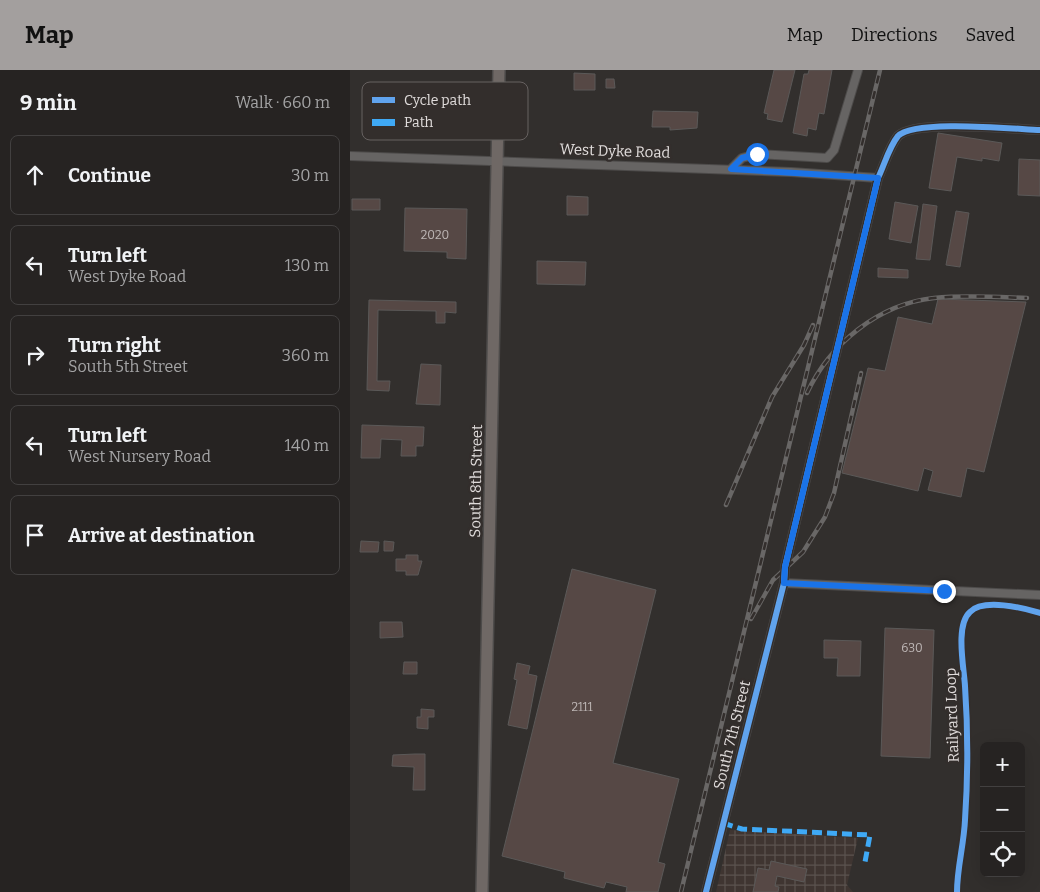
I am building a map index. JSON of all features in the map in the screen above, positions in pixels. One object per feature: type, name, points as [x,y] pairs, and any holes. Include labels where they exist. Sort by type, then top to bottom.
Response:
[{"type":"main road","name":"South 8th Street","points":[[482,892],[498,140]]},
{"type":"street","points":[[731,169],[742,158],[757,154],[827,158],[834,150],[858,70]]},
{"type":"street","name":"South 7th Street","points":[[706,892],[784,583],[785,567],[878,178],[898,137],[906,130],[942,126],[1040,130]]},
{"type":"street","name":"West Dyke Road","points":[[350,156],[731,169],[878,178]]},
{"type":"street","points":[[784,583],[1040,595]]},
{"type":"shaded area","points":[[730,830],[858,838],[847,885],[853,892],[716,892]]},
{"type":"building","points":[[774,70],[795,70],[782,122],[767,119],[768,114],[764,113]]},
{"type":"building","points":[[809,70],[832,70],[824,114],[819,113],[816,130],[808,128],[807,136],[793,133],[804,74],[808,74]]},
{"type":"building","points":[[574,73],[595,74],[595,90],[574,90]]},
{"type":"building","points":[[606,79],[614,79],[615,88],[606,88]]},
{"type":"building","points":[[653,111],[698,112],[697,128],[670,130],[670,127],[652,127]]},
{"type":"building","points":[[938,133],[1002,143],[999,161],[982,158],[982,161],[957,157],[951,191],[929,188]]},
{"type":"building","points":[[1019,159],[1040,160],[1040,196],[1018,195]]},
{"type":"building","points":[[567,196],[588,197],[588,215],[567,215]]},
{"type":"building","points":[[352,199],[380,199],[380,210],[352,210]]},
{"type":"building","points":[[895,202],[918,206],[911,243],[889,239]]},
{"type":"building","points":[[923,204],[937,206],[930,260],[916,259]]},
{"type":"building","points":[[405,208],[467,209],[466,259],[447,258],[447,252],[404,251]]},
{"type":"building","points":[[956,211],[969,213],[960,267],[946,265]]},
{"type":"building","points":[[537,261],[586,262],[585,285],[537,284]]},
{"type":"building","points":[[878,268],[908,270],[908,278],[878,277]]},
{"type":"building","points":[[938,299],[1026,302],[984,472],[967,468],[961,497],[928,490],[933,471],[924,468],[918,491],[842,473],[868,368],[885,371],[898,317],[932,324]]},
{"type":"building","points":[[369,300],[456,302],[456,313],[445,312],[445,323],[436,323],[436,311],[378,310],[377,381],[390,381],[389,391],[367,390]]},
{"type":"building","points":[[421,364],[441,365],[440,405],[416,404]]},
{"type":"building","points":[[362,425],[424,427],[423,446],[416,446],[416,456],[401,456],[402,440],[381,439],[380,458],[361,458]]},
{"type":"building","points":[[361,541],[379,542],[378,552],[360,552]]},
{"type":"building","points":[[384,541],[394,542],[393,551],[384,551]]},
{"type":"building","points":[[406,555],[418,555],[418,561],[422,561],[418,575],[406,575],[406,571],[396,571],[396,559],[406,559]]},
{"type":"building","points":[[572,569],[656,590],[613,763],[679,779],[658,862],[665,864],[658,892],[626,892],[627,887],[606,882],[604,888],[564,878],[565,872],[502,856]]},
{"type":"building","points":[[380,622],[402,622],[403,637],[380,638]]},
{"type":"building","points":[[885,628],[934,630],[930,758],[881,756]]},
{"type":"building","points":[[824,640],[861,641],[860,676],[837,676],[838,658],[824,658]]},
{"type":"building","points":[[404,662],[417,662],[417,674],[403,674]]},
{"type":"building","points":[[517,663],[530,666],[528,674],[537,676],[527,729],[508,725],[517,680],[514,679]]},
{"type":"building","points":[[421,709],[434,710],[434,717],[428,717],[428,729],[417,728],[417,717],[421,717]]},
{"type":"building","points":[[425,754],[425,790],[413,790],[414,767],[392,766],[393,755]]},
{"type":"building","points":[[771,861],[807,869],[804,882],[777,876],[775,886],[779,887],[778,892],[753,892],[758,868],[769,870]]},
{"type":"railway","points":[[681,892],[880,70]]},
{"type":"railway","points":[[807,393],[829,358],[843,343],[858,329],[894,308],[934,298],[969,296],[1027,298]]},
{"type":"railway","points":[[726,505],[772,397],[804,345],[813,325]]},
{"type":"railway","points":[[751,619],[773,580],[803,552],[825,517],[834,493],[861,373]]},
{"type":"marked path","points":[[723,823],[742,829],[870,835],[865,862]]},
{"type":"cycle path","points":[[706,892],[784,583],[785,567],[878,178],[889,151],[898,136],[908,131],[923,128],[965,126],[1040,130]]},
{"type":"cycle path","name":"Railyard Loop","points":[[957,892],[964,829],[967,770],[966,703],[962,647],[965,618],[976,608],[994,605],[1004,605],[1040,613]]},
{"type":"route","points":[[757,154],[742,158],[731,169],[878,178],[785,567],[784,583],[944,591]]}]
